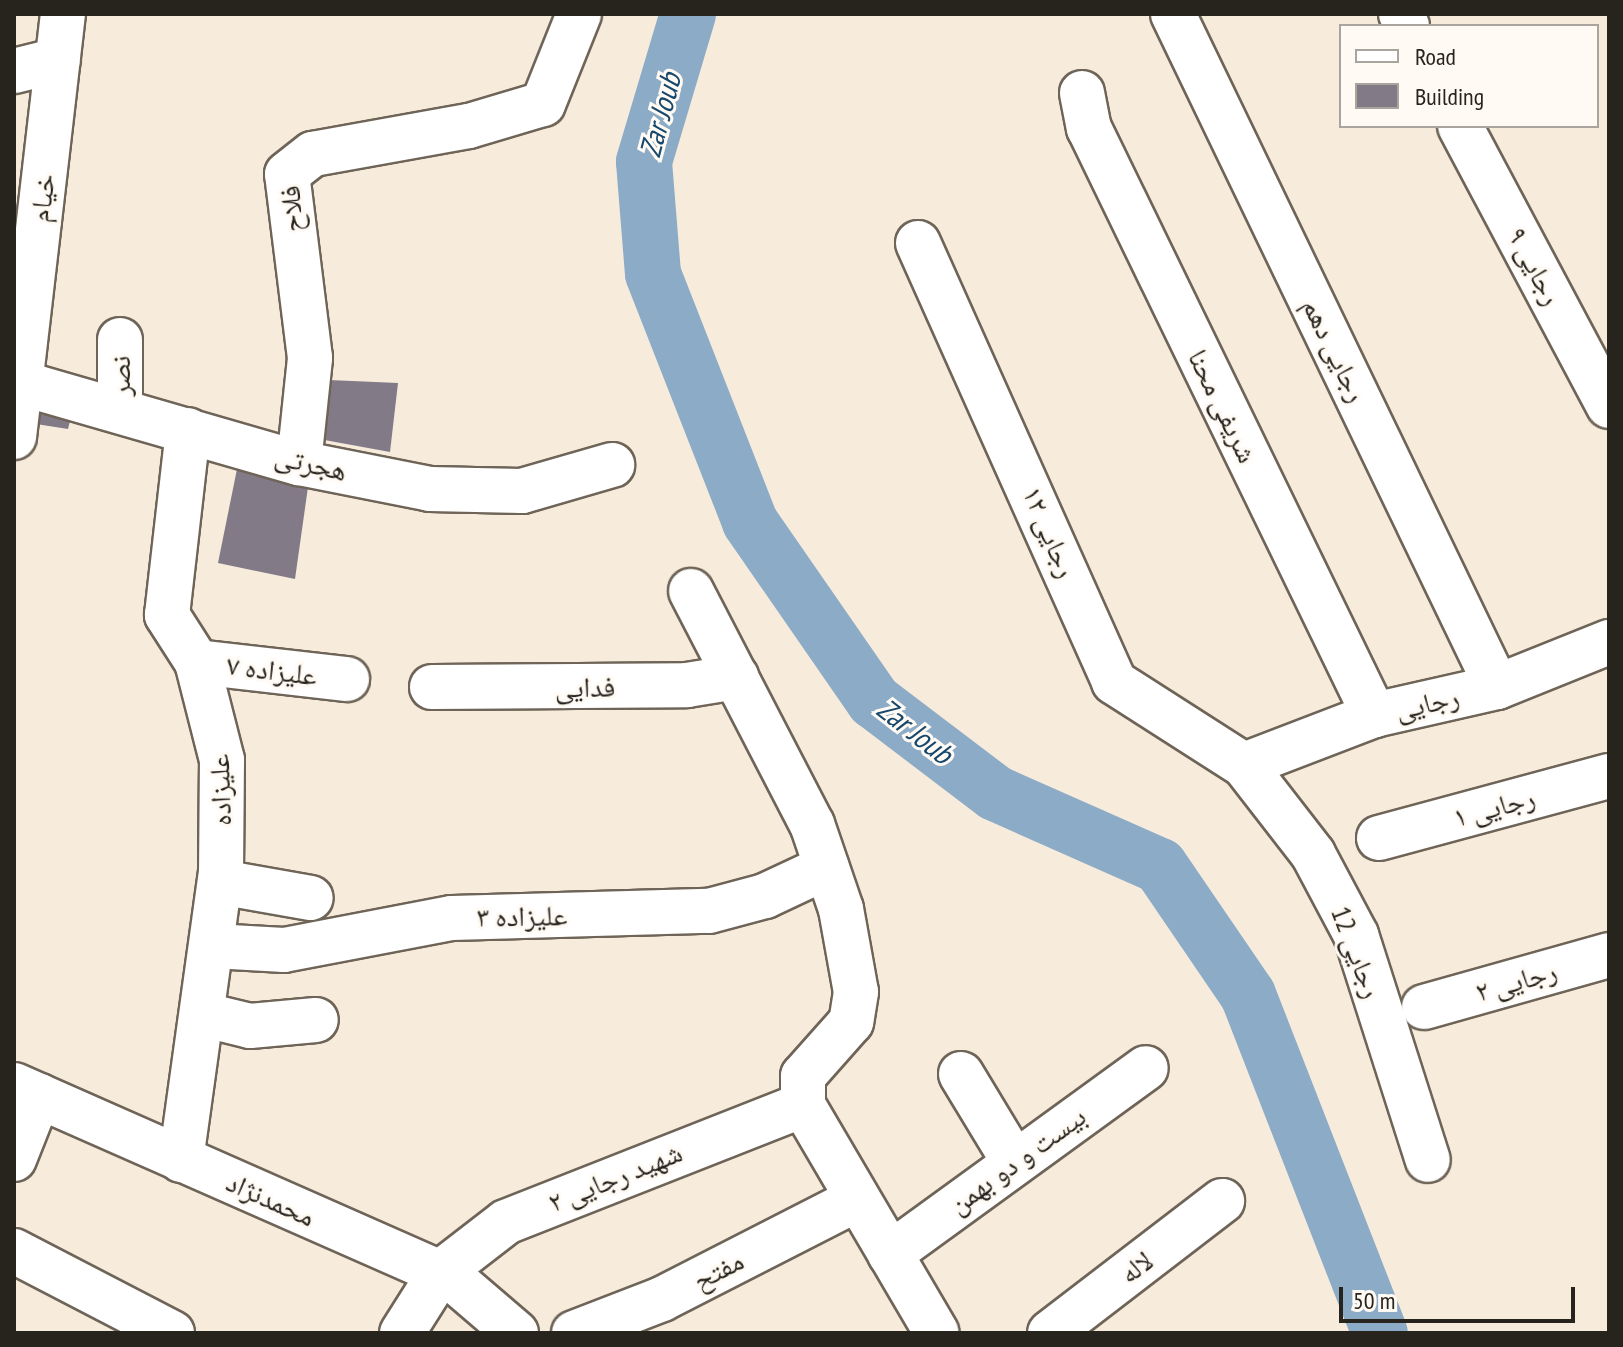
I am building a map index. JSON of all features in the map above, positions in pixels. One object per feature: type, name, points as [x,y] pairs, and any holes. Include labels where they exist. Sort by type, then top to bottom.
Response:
[{"type":"street","name":"خیام","points":[[14,437],[17,382],[63,14]]},
{"type":"street","name":"فلاح","points":[[299,463],[310,358],[287,174],[313,154],[469,126],[543,104],[579,14]]},
{"type":"street","name":"رجایی دهم","points":[[1173,14],[1497,687]]},
{"type":"street","points":[[14,71],[58,60]]},
{"type":"street","name":"شریفی محنا","points":[[1082,93],[1089,128],[1374,715]]},
{"type":"street","name":"رجایی ۹","points":[[1461,128],[1609,406]]},
{"type":"street","name":"رجایی ۱۲","points":[[918,243],[1114,682],[1244,765]]},
{"type":"street","name":"نصر","points":[[120,340],[120,411]]},
{"type":"street","name":"هجرتی","points":[[17,382],[299,463],[430,489],[522,491],[612,465]]},
{"type":"street","name":"علیزاده","points":[[181,1160],[205,1015],[220,882],[222,760],[197,662],[167,615],[188,430]]},
{"type":"street","points":[[691,591],[827,867],[856,992],[851,1022],[803,1076],[803,1105],[937,1333]]},
{"type":"street","name":"رجایی","points":[[1244,765],[1374,715],[1497,687],[1609,642]]},
{"type":"street","name":"علیزاده ۷","points":[[197,662],[347,679]]},
{"type":"street","name":"فدایی","points":[[432,687],[687,685],[736,677]]},
{"type":"street","name":"رجایی 12","points":[[1244,765],[1313,854],[1356,935],[1428,1160]]},
{"type":"street","name":"رجایی ۱","points":[[1379,838],[1609,776]]},
{"type":"street","name":"علیزاده ۳","points":[[213,946],[284,950],[452,918],[709,911],[765,896],[827,867]]},
{"type":"street","points":[[220,882],[311,898]]},
{"type":"street","name":"رجایی ۲","points":[[1424,1007],[1609,955]]},
{"type":"street","points":[[205,1015],[262,1026],[316,1020]]},
{"type":"street","name":"بیست و دو بهمن","points":[[890,1254],[1013,1160],[1146,1068]]},
{"type":"street","points":[[961,1074],[1013,1160]]},
{"type":"street","points":[[14,1159],[26,1091]]},
{"type":"street","name":"محمدنژاد","points":[[26,1091],[440,1273],[516,1333]]},
{"type":"street","name":"شهید رجایی ۲","points":[[402,1333],[440,1273],[506,1222],[803,1105]]},
{"type":"street","name":"مفتح","points":[[574,1333],[662,1299],[857,1199]]},
{"type":"street","name":"لاله","points":[[1050,1333],[1222,1201]]},
{"type":"street","points":[[14,1251],[172,1333]]},
{"type":"building","points":[[329,380],[398,383],[390,452],[319,439]]},
{"type":"building","points":[[40,407],[72,413],[68,429],[36,424]]},
{"type":"building","points":[[237,469],[308,487],[295,579],[218,563]]},
{"type":"waterway","name":"Zar Joub","points":[[688,14],[644,162],[653,274],[750,522],[874,701],[995,793],[1160,866],[1248,995],[1380,1333]]}]
